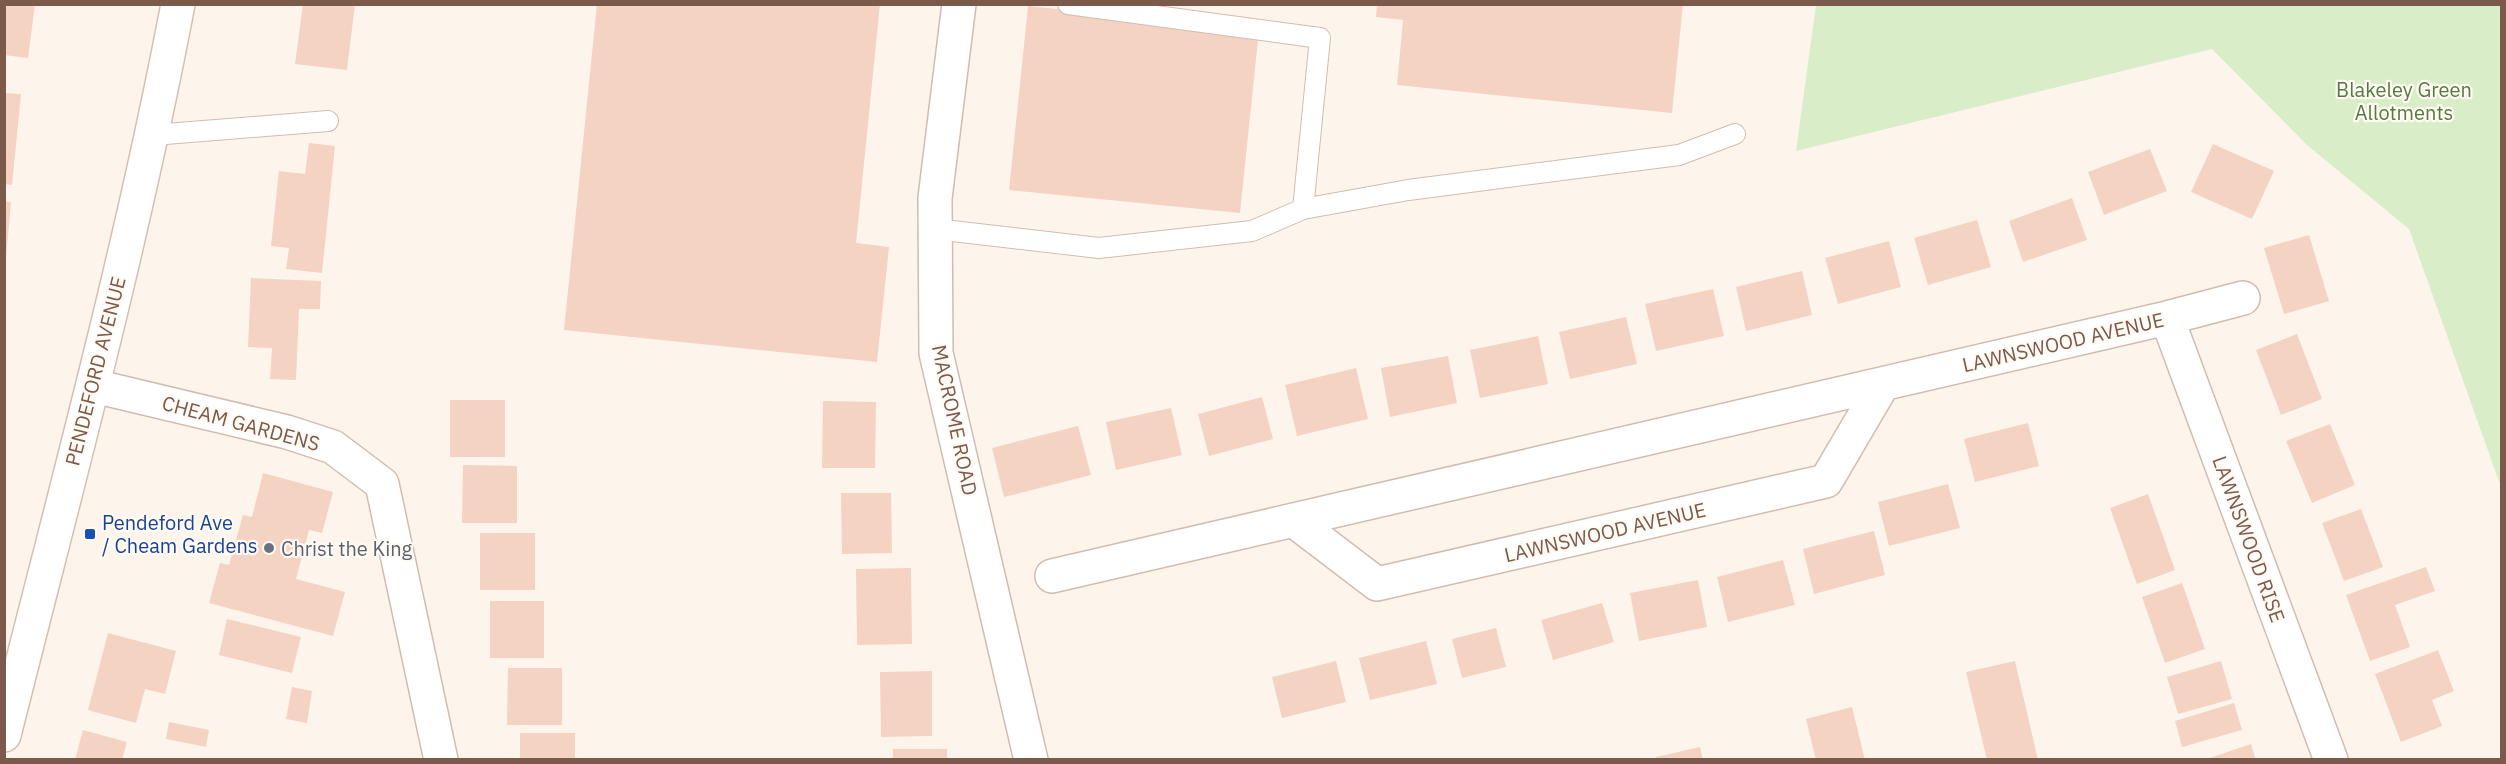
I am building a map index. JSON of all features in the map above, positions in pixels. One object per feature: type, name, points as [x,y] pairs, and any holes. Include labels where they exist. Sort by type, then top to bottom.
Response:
[{"type":"street","name":"PENDEFORD AVENUE","points":[[4,735],[71,465],[94,386],[153,135],[178,4]]},
{"type":"street","name":"MACROME ROAD","points":[[959,4],[935,198],[936,353],[1031,759]]},
{"type":"street","name":"LAWNSWOOD AVENUE","points":[[1052,576],[2167,318],[2243,298]]},
{"type":"street","name":"LAWNSWOOD RISE","points":[[2167,318],[2331,759]]},
{"type":"street","name":"LAWNSWOOD AVENUE","points":[[1293,520],[1377,585],[1826,481],[1883,384]]},
{"type":"street","name":"CHEAM GARDENS","points":[[94,386],[287,432],[333,447],[382,484],[441,759]]},
{"type":"lane","points":[[1068,4],[1320,38],[1303,209]]},
{"type":"lane","points":[[153,135],[328,121]]},
{"type":"lane","points":[[935,229],[1098,248],[1252,231],[1303,209],[1408,190],[1679,155],[1735,134]]},
{"type":"green space","name":"Blakeley Green Allotments","points":[[1816,5],[2501,5],[2501,487],[2409,229],[2307,145],[2212,49],[1796,151]]},
{"type":"building","points":[[4,4],[35,4],[28,58],[4,55]]},
{"type":"building","points":[[303,4],[355,4],[347,70],[295,64]]},
{"type":"building","points":[[597,4],[880,4],[856,243],[889,247],[877,362],[564,330]]},
{"type":"building","points":[[1377,4],[1683,4],[1672,113],[1397,85],[1403,20],[1376,17]]},
{"type":"building","points":[[1028,6],[1259,30],[1240,213],[1009,190]]},
{"type":"building","points":[[4,93],[21,94],[12,185],[4,184]]},
{"type":"building","points":[[309,143],[335,146],[322,273],[286,269],[289,248],[271,246],[279,171],[305,174]]},
{"type":"building","points":[[2213,144],[2274,171],[2252,219],[2191,192]]},
{"type":"building","points":[[2150,149],[2167,191],[2104,215],[2088,172]]},
{"type":"building","points":[[2072,198],[2087,240],[2023,262],[2009,221]]},
{"type":"building","points":[[4,201],[11,202],[6,259],[4,259]]},
{"type":"building","points":[[1977,220],[1991,267],[1928,285],[1914,238]]},
{"type":"building","points":[[2309,235],[2329,301],[2284,314],[2264,248]]},
{"type":"building","points":[[1889,241],[1901,287],[1838,304],[1825,258]]},
{"type":"building","points":[[1802,271],[1812,315],[1746,331],[1736,287]]},
{"type":"building","points":[[251,278],[321,281],[320,309],[299,309],[296,380],[270,379],[272,348],[248,347]]},
{"type":"building","points":[[1713,289],[1724,336],[1656,351],[1645,304]]},
{"type":"building","points":[[1626,317],[1637,364],[1570,379],[1559,332]]},
{"type":"building","points":[[2297,334],[2322,399],[2281,415],[2256,350]]},
{"type":"building","points":[[1538,336],[1548,384],[1480,398],[1470,350]]},
{"type":"building","points":[[1448,356],[1457,403],[1390,417],[1381,368]]},
{"type":"building","points":[[1356,368],[1368,419],[1297,436],[1285,385]]},
{"type":"building","points":[[1262,397],[1273,439],[1209,456],[1198,414]]},
{"type":"building","points":[[450,400],[505,400],[505,457],[450,457]]},
{"type":"building","points":[[823,401],[876,402],[875,468],[822,468]]},
{"type":"building","points":[[1171,408],[1182,455],[1116,470],[1106,422]]},
{"type":"building","points":[[2028,423],[2039,466],[1975,482],[1964,439]]},
{"type":"building","points":[[2330,424],[2355,485],[2312,503],[2286,441]]},
{"type":"building","points":[[1078,426],[1091,475],[1004,497],[992,448]]},
{"type":"building","points":[[463,465],[517,466],[517,523],[462,523]]},
{"type":"building","name":"Christ the King","points":[[263,473],[333,492],[322,533],[309,530],[296,579],[345,592],[333,636],[209,603],[220,563],[229,565],[243,515],[252,517]]},
{"type":"building","points":[[1948,484],[1960,528],[1889,546],[1878,502]]},
{"type":"building","points":[[841,493],[891,493],[892,553],[842,554]]},
{"type":"building","points":[[2148,494],[2175,570],[2137,584],[2110,508]]},
{"type":"building","points":[[2361,509],[2383,567],[2344,581],[2322,523]]},
{"type":"building","points":[[1874,531],[1885,575],[1814,594],[1803,549]]},
{"type":"building","points":[[480,533],[535,533],[535,590],[480,590]]},
{"type":"building","points":[[1783,560],[1795,605],[1728,622],[1717,577]]},
{"type":"building","points":[[2426,567],[2435,591],[2395,605],[2410,647],[2370,661],[2346,595]]},
{"type":"building","points":[[911,568],[912,644],[857,645],[856,569]]},
{"type":"building","points":[[1698,580],[1707,627],[1639,641],[1630,593]]},
{"type":"building","points":[[2182,583],[2205,649],[2165,663],[2142,597]]},
{"type":"building","points":[[490,601],[544,601],[544,658],[490,658]]},
{"type":"building","points":[[1602,603],[1614,642],[1553,660],[1541,620]]},
{"type":"building","points":[[227,619],[301,637],[292,673],[219,655]]},
{"type":"building","points":[[1496,628],[1506,667],[1462,678],[1452,639]]},
{"type":"building","points":[[108,633],[176,651],[165,694],[145,689],[136,723],[88,710]]},
{"type":"building","points":[[1426,641],[1437,684],[1370,700],[1359,658]]},
{"type":"building","points":[[2438,650],[2454,691],[2432,700],[2442,726],[2401,742],[2375,674]]},
{"type":"building","points":[[1336,661],[1346,702],[1282,718],[1272,677]]},
{"type":"building","points":[[2015,661],[2038,760],[1987,760],[1966,672]]},
{"type":"building","points":[[2221,661],[2232,699],[2178,714],[2167,677]]},
{"type":"building","points":[[508,668],[562,668],[562,725],[507,725]]},
{"type":"building","points":[[932,671],[932,736],[881,737],[880,672]]},
{"type":"building","points":[[292,687],[312,691],[307,723],[286,719]]},
{"type":"building","points":[[2234,703],[2242,730],[2182,747],[2175,721]]},
{"type":"building","points":[[1852,707],[1865,760],[1816,760],[1806,719]]},
{"type":"building","points":[[169,722],[209,730],[206,747],[166,739]]},
{"type":"building","points":[[83,730],[127,742],[122,760],[75,760]]},
{"type":"building","points":[[520,733],[575,733],[575,760],[520,760]]},
{"type":"building","points":[[2251,744],[2256,760],[2207,760],[2207,759]]},
{"type":"building","points":[[1700,747],[1703,760],[1656,760],[1656,757]]},
{"type":"building","points":[[893,749],[947,749],[947,760],[893,760]]},
{"type":"place","name":"Pendeford Ave / Cheam Gardens","points":[[90,534]]},
{"type":"place","name":"Christ the King","points":[[269,548]]}]
